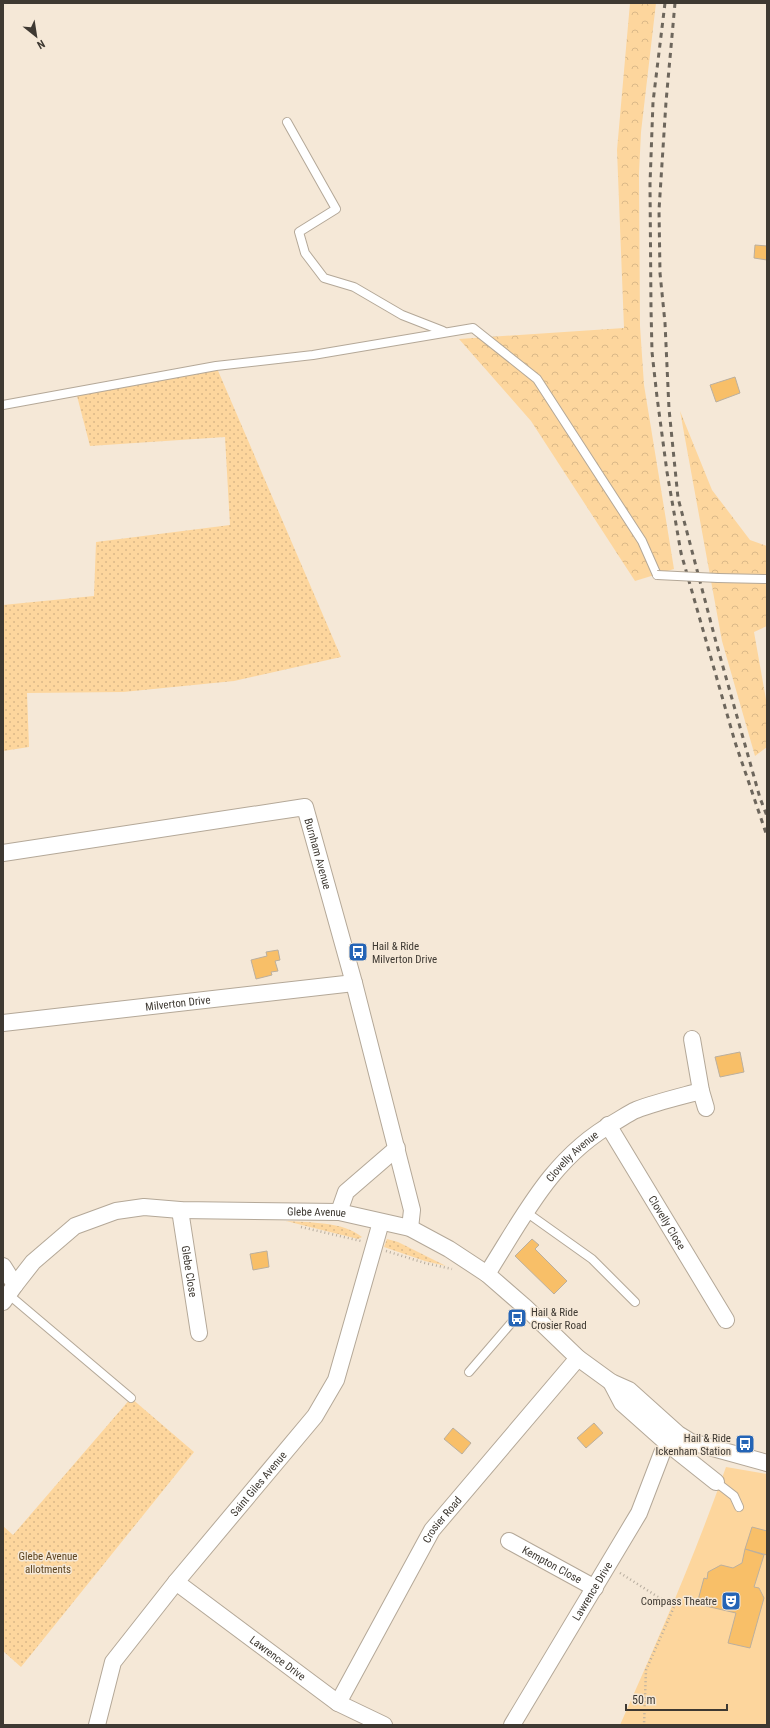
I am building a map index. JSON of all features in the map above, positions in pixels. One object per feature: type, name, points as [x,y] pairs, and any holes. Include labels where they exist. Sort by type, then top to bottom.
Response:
[{"type":"street","name":"Burnham Avenue","points":[[3,853],[305,807],[354,983],[397,1148],[412,1210],[410,1228]]},
{"type":"street","name":"Milverton Drive","points":[[3,1023],[354,983]]},
{"type":"street","points":[[692,1039],[701,1091],[706,1108]]},
{"type":"street","name":"Clovelly Avenue","points":[[487,1274],[546,1181],[564,1160],[583,1142],[608,1125],[635,1110],[701,1091]]},
{"type":"street","name":"Clovelly Close","points":[[608,1125],[726,1320]]},
{"type":"street","points":[[339,1212],[346,1192],[397,1148]]},
{"type":"street","name":"Glebe Avenue","points":[[8,1294],[33,1262],[75,1226],[116,1211],[144,1207],[180,1210],[339,1212],[410,1228],[449,1249],[487,1274],[525,1307],[578,1358],[611,1382],[629,1390],[678,1434],[691,1442],[767,1463]]},
{"type":"street","name":"Glebe Close","points":[[180,1210],[199,1333]]},
{"type":"street","name":"Saint Giles Avenue","points":[[97,1725],[113,1662],[176,1582],[315,1416],[336,1380],[381,1222]]},
{"type":"street","points":[[3,1266],[8,1294]]},
{"type":"street","name":"Crosier Road","points":[[338,1703],[432,1530],[578,1358]]},
{"type":"street","name":"Glebe Avenue","points":[[611,1382],[622,1403],[667,1444],[716,1482]]},
{"type":"street","name":"Lawrence Drive","points":[[512,1725],[639,1513],[662,1453]]},
{"type":"street","name":"Kempton Close","points":[[509,1542],[595,1588]]},
{"type":"street","name":"Lawrence Drive","points":[[176,1582],[338,1703],[384,1725]]},
{"type":"lane","points":[[287,122],[336,209],[299,232],[305,253],[324,278],[354,287],[402,315],[443,331]]},
{"type":"lane","points":[[3,405],[216,366],[313,355],[443,331],[473,328],[537,379],[642,541],[657,575],[767,579]]},
{"type":"lane","points":[[526,1212],[592,1259],[635,1302]]},
{"type":"lane","points":[[8,1294],[131,1398]]},
{"type":"lane","points":[[468,1372],[525,1307]]},
{"type":"lane","points":[[716,1482],[734,1496],[739,1507]]},
{"type":"path","points":[[296,1225],[360,1241],[365,1237]]},
{"type":"path","points":[[380,1249],[425,1263],[455,1270]]},
{"type":"path","points":[[608,1566],[674,1607],[646,1670],[644,1725]]},
{"type":"green space","points":[[630,3],[656,3],[641,132],[639,173],[640,326],[644,385],[674,569],[635,581],[531,421],[459,339],[624,328],[617,150]]},
{"type":"green space","points":[[216,366],[341,657],[234,681],[123,692],[27,693],[29,747],[3,751],[3,605],[94,596],[96,542],[230,525],[225,437],[90,446],[76,392]]},
{"type":"green space","points":[[680,411],[712,490],[750,540],[767,546],[767,626],[754,632],[767,705],[767,747],[755,756],[722,641]]},
{"type":"green space","points":[[286,1221],[335,1225],[354,1232],[362,1237],[358,1239]]},
{"type":"green space","points":[[387,1239],[398,1242],[446,1266],[425,1261],[384,1247]]},
{"type":"green space","name":"Glebe Avenue allotments","points":[[131,1398],[194,1452],[21,1667],[3,1651],[3,1526],[13,1535]]},
{"type":"green space","points":[[726,1467],[767,1474],[767,1725],[620,1725],[676,1597]]},
{"type":"building","points":[[755,245],[767,246],[767,260],[754,258]]},
{"type":"building","points":[[735,377],[740,393],[716,402],[710,385]]},
{"type":"building","points":[[278,950],[280,960],[275,961],[278,971],[271,972],[272,975],[256,979],[251,960],[267,956],[266,952]]},
{"type":"building","points":[[740,1052],[744,1072],[720,1077],[715,1057]]},
{"type":"building","points":[[532,1239],[539,1245],[535,1249],[567,1281],[554,1294],[515,1256]]},
{"type":"building","points":[[267,1251],[269,1267],[253,1270],[250,1254]]},
{"type":"building","points":[[594,1423],[603,1433],[586,1448],[577,1438]]},
{"type":"building","points":[[453,1428],[471,1443],[462,1454],[444,1439]]},
{"type":"building","points":[[752,1527],[767,1531],[767,1555],[745,1549]]},
{"type":"building","name":"Compass Theatre","points":[[745,1549],[764,1555],[754,1587],[759,1588],[764,1598],[750,1648],[728,1643],[736,1613],[697,1604],[704,1578],[707,1579],[708,1572],[721,1565],[733,1568],[742,1563]]},
{"type":"railway","points":[[665,3],[653,102],[650,184],[652,352],[657,397],[667,472],[681,553],[735,742],[767,836]]},
{"type":"railway","points":[[675,3],[666,102],[659,210],[660,273],[665,323],[669,409],[678,498],[716,642],[760,798],[767,816]]},
{"type":"place","name":"Hail & Ride Milverton Drive","points":[[358,952]]},
{"type":"place","name":"Hail & Ride Crosier Road","points":[[517,1318]]},
{"type":"place","name":"Hail & Ride Ickenham Station","points":[[745,1444]]},
{"type":"place","name":"Compass Theatre","points":[[731,1601]]}]
